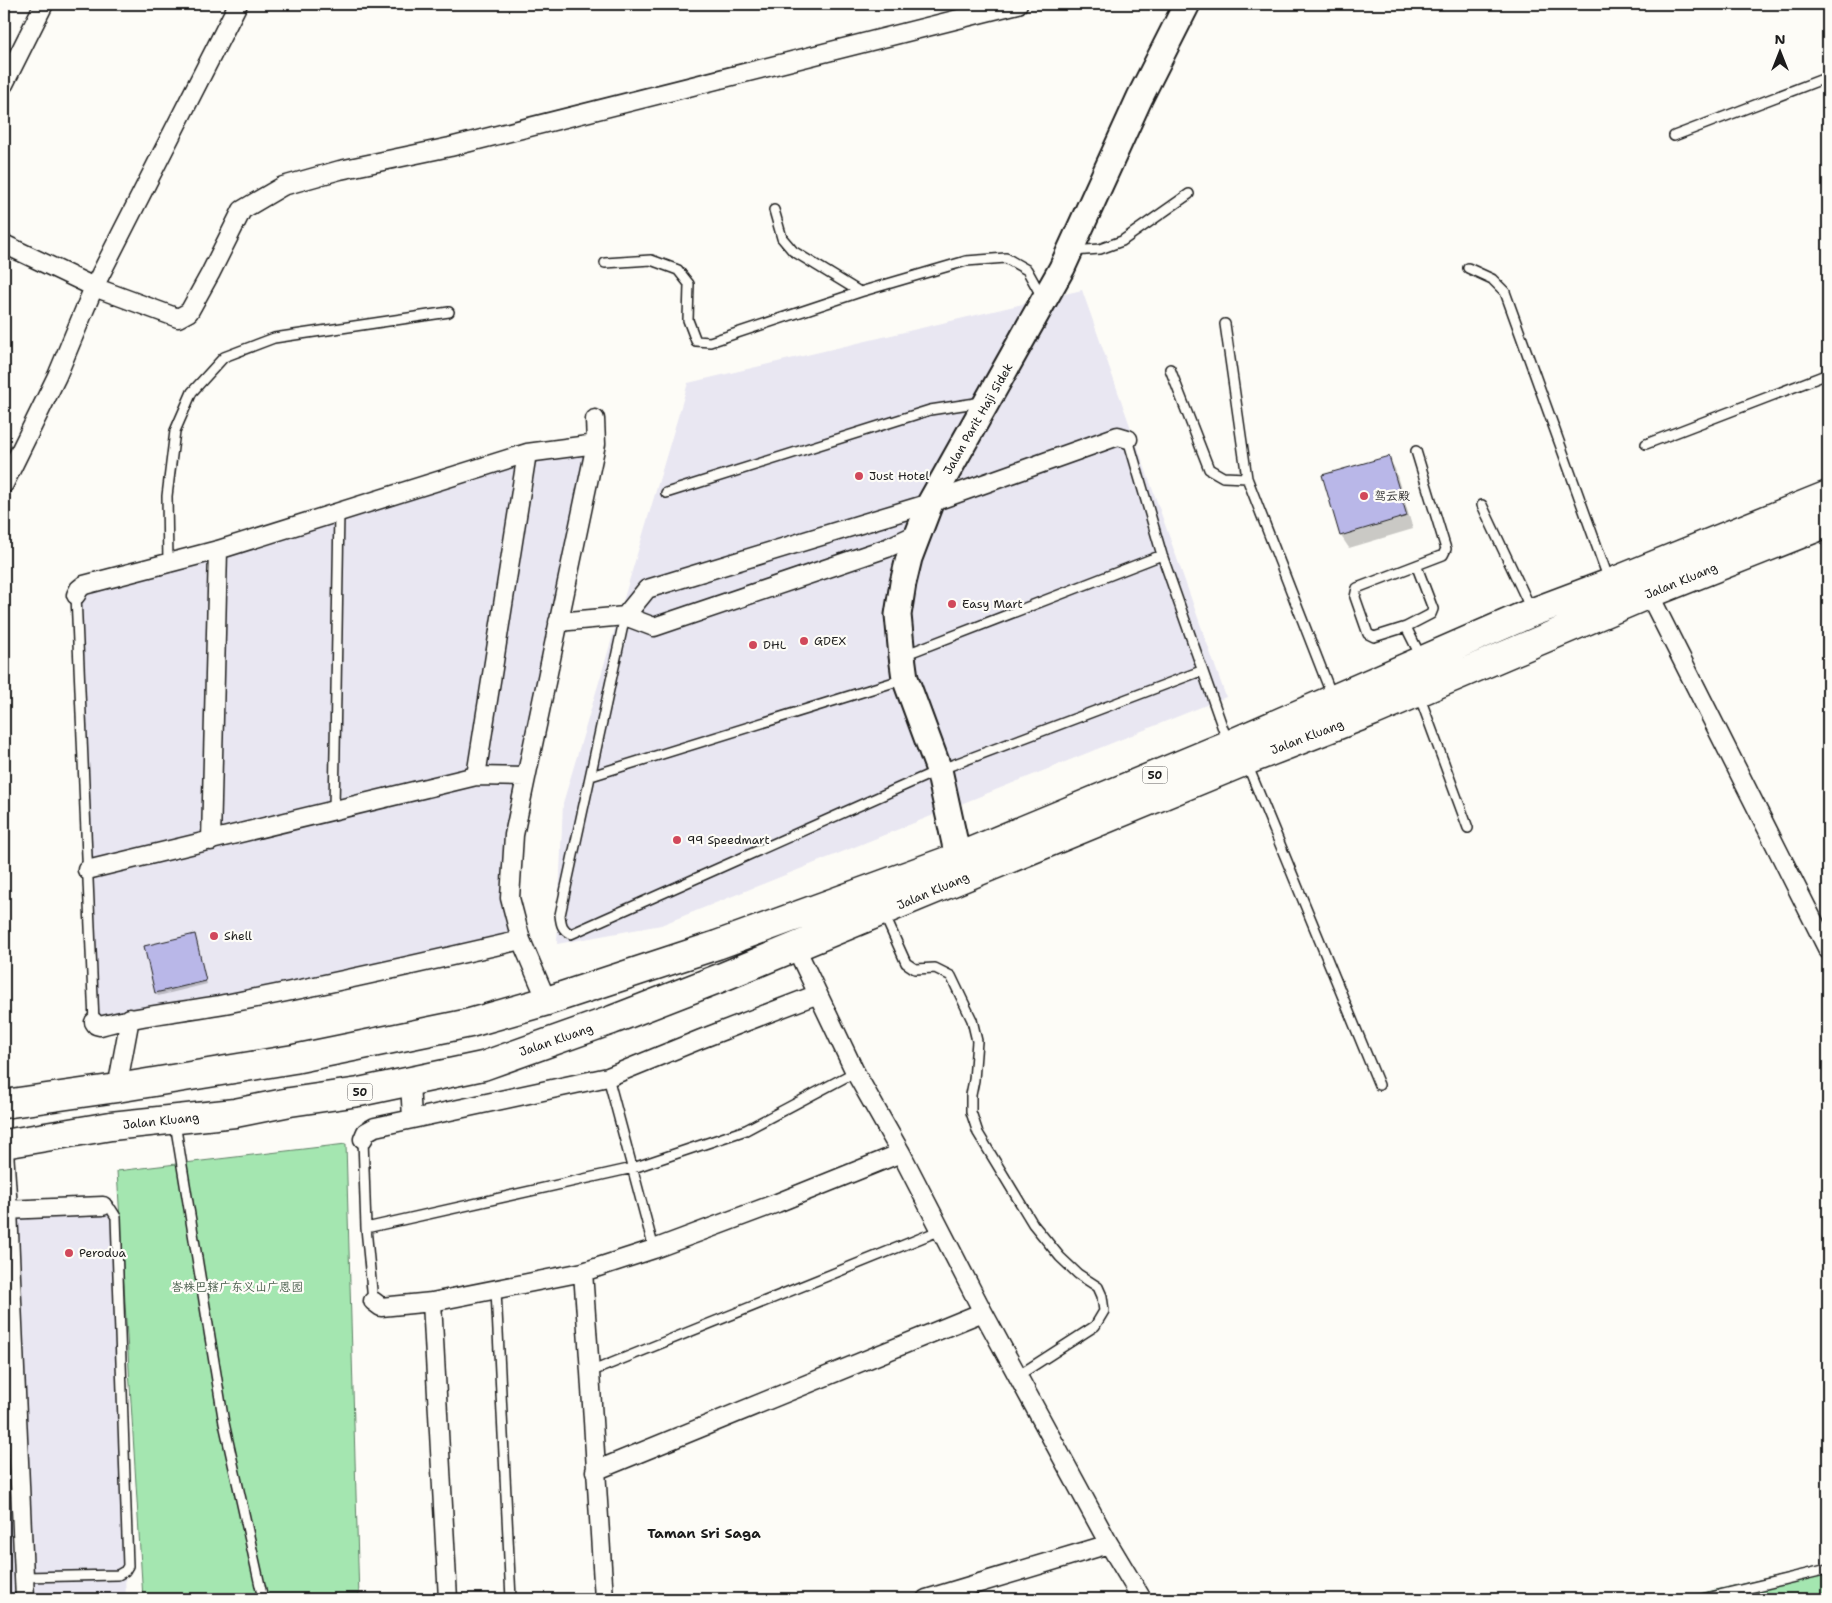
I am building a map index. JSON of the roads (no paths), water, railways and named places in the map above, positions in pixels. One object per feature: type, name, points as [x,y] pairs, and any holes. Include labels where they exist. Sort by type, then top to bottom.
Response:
[{"type":"highway","name":"Jalan Kluang","points":[[4,1144],[111,1126],[235,1113],[290,1102],[410,1083],[483,1066],[612,1020],[883,912],[1237,753],[1332,699],[1422,659],[1533,612],[1828,495]]},
{"type":"highway","name":"Jalan Kluang","points":[[4,1104],[294,1060],[470,1023],[548,1001],[717,945],[1237,753],[1418,693],[1649,594],[1828,523]]},
{"type":"highway","points":[[470,1023],[455,1035],[451,1042],[452,1058],[460,1063],[483,1066]]},
{"type":"highway","points":[[235,1113],[254,1101],[264,1085],[263,1077],[254,1071],[239,1068]]},
{"type":"street","points":[[4,84],[44,4]]},
{"type":"street","points":[[4,484],[57,376],[94,287],[238,4]]},
{"type":"street","points":[[4,244],[94,287],[178,318],[189,312],[242,210],[283,186],[340,170],[450,147],[1018,4]]},
{"type":"street","name":"Jalan Parit Haji Sidek","points":[[958,857],[939,770],[904,667],[898,615],[909,558],[930,503],[1044,301],[1070,251],[1140,98],[1187,4]]},
{"type":"street","points":[[548,1001],[521,940],[510,898],[514,835],[596,444],[594,419]]},
{"type":"street","points":[[625,616],[647,589],[930,503],[1118,436],[1128,439]]},
{"type":"street","points":[[76,595],[84,585],[218,550],[527,453],[596,444]]},
{"type":"street","points":[[476,776],[527,453]]},
{"type":"street","points":[[558,622],[625,616],[654,627],[887,548],[919,533]]},
{"type":"street","points":[[211,841],[218,550]]},
{"type":"street","points":[[1649,594],[1828,950]]},
{"type":"street","points":[[88,870],[476,776],[525,777]]},
{"type":"street","points":[[94,1022],[100,1026],[130,1018],[252,999],[521,940]]},
{"type":"street","points":[[795,946],[855,1072],[901,1153],[1109,1544],[1142,1599]]},
{"type":"street","points":[[363,1139],[366,1132],[375,1126],[608,1077],[701,1038],[818,994]]},
{"type":"street","points":[[117,1088],[130,1018]]},
{"type":"street","points":[[410,1083],[412,1118]]},
{"type":"street","points":[[4,1151],[25,1599]]},
{"type":"street","points":[[373,1301],[381,1307],[432,1302],[582,1272],[654,1249],[777,1203],[901,1153]]},
{"type":"street","points":[[6,1209],[103,1206]]},
{"type":"street","points":[[582,1272],[604,1599]]},
{"type":"street","points":[[432,1302],[448,1599]]},
{"type":"street","points":[[595,1470],[984,1312]]},
{"type":"street","points":[[926,1599],[1109,1544]]},
{"type":"lane","points":[[1674,136],[1828,77]]},
{"type":"lane","points":[[1070,251],[1100,249],[1122,241],[1190,194]]},
{"type":"lane","points":[[774,210],[782,238],[793,251],[860,292]]},
{"type":"lane","points":[[605,264],[651,260],[678,270],[689,284],[688,320],[696,341],[710,342],[860,292],[966,261],[1006,258],[1027,270],[1044,301]]},
{"type":"lane","points":[[1468,268],[1492,279],[1505,292],[1610,583]]},
{"type":"lane","points":[[168,563],[167,496],[175,432],[192,392],[224,357],[274,338],[449,312]]},
{"type":"lane","points":[[1226,324],[1247,478],[1332,699]]},
{"type":"lane","points":[[1170,369],[1209,470],[1222,477],[1247,478]]},
{"type":"lane","points":[[1646,444],[1828,374]]},
{"type":"lane","points":[[666,493],[930,410],[989,400]]},
{"type":"lane","points":[[1128,439],[1162,555],[1202,671],[1379,1085]]},
{"type":"lane","points":[[1416,452],[1446,549],[1444,555],[1357,588],[1355,598],[1368,634],[1374,637],[1406,626],[1431,614],[1433,609],[1417,566]]},
{"type":"lane","points":[[1482,505],[1533,612]]},
{"type":"lane","points":[[334,810],[339,512]]},
{"type":"lane","points":[[591,776],[904,667],[1162,555]]},
{"type":"lane","points":[[76,595],[94,1022]]},
{"type":"lane","points":[[625,616],[560,915],[561,925],[565,932],[570,934],[939,770],[1202,671]]},
{"type":"lane","points":[[1406,626],[1422,659]]},
{"type":"lane","points":[[1418,693],[1468,828]]},
{"type":"lane","points":[[883,912],[906,963],[915,969],[936,968],[951,976],[972,1020],[977,1041],[971,1095],[972,1112],[978,1133],[1033,1224],[1060,1257],[1078,1274],[1098,1287],[1102,1296],[1104,1311],[1095,1326],[1019,1375]]},
{"type":"lane","points":[[366,1228],[633,1168],[746,1130],[855,1072]]},
{"type":"lane","points":[[608,1077],[654,1249]]},
{"type":"lane","points":[[174,1120],[224,1424],[263,1599]]},
{"type":"lane","points":[[363,1139],[366,1228],[373,1301]]},
{"type":"lane","points":[[24,1577],[118,1575],[125,1571],[128,1566],[116,1217],[112,1209],[103,1206]]},
{"type":"lane","points":[[590,1372],[941,1230]]},
{"type":"lane","points":[[496,1290],[511,1599]]},
{"type":"lane","points":[[1703,1599],[1828,1569]]},
{"type":"place","name":"Just Hotel","points":[[859,476]]},
{"type":"place","name":"驾云殿","points":[[1364,496]]},
{"type":"place","name":"Easy Mart","points":[[952,604]]},
{"type":"place","name":"GDEX","points":[[804,641]]},
{"type":"place","name":"DHL","points":[[753,645]]},
{"type":"place","name":"99 Speedmart","points":[[677,840]]},
{"type":"place","name":"Shell","points":[[214,936]]},
{"type":"place","name":"Perodua","points":[[69,1253]]},
{"type":"district","name":"Taman Sri Saga","points":[[704,1533]]},
{"type":"park label","name":"峇株巴辖广东义山广恩园","points":[[237,1287]]}]
